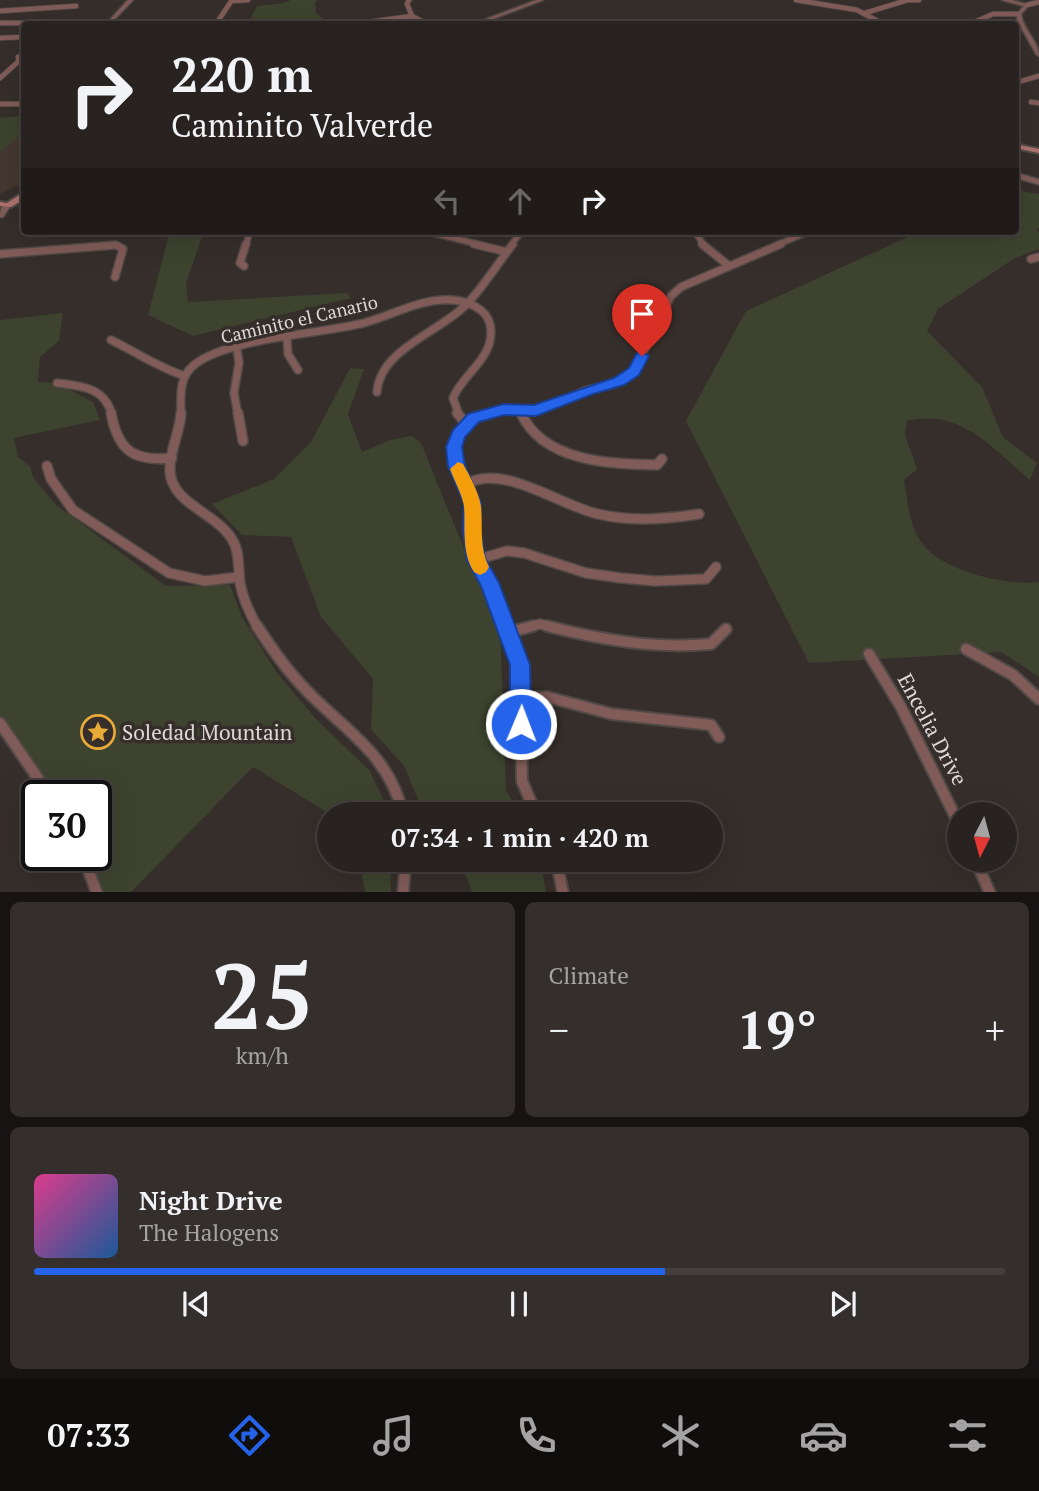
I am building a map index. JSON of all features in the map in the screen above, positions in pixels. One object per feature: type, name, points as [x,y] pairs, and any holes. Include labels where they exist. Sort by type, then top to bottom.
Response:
[{"type":"main road","points":[[1019,147],[1039,151]]},
{"type":"main road","points":[[0,198],[12,201]]},
{"type":"street","points":[[110,21],[131,0]]},
{"type":"street","points":[[218,21],[231,1],[248,0]]},
{"type":"street","points":[[409,0],[407,4],[412,16]]},
{"type":"street","points":[[484,21],[541,0]]},
{"type":"street","points":[[796,0],[840,6],[865,13],[878,21]]},
{"type":"street","points":[[865,13],[908,0],[919,0]]},
{"type":"street","points":[[1004,0],[1027,5],[1039,2]]},
{"type":"street","points":[[1019,21],[1019,15],[1027,5]]},
{"type":"street","points":[[0,10],[76,6]]},
{"type":"street","points":[[0,24],[10,11]]},
{"type":"street","points":[[974,21],[995,13],[1019,15]]},
{"type":"street","points":[[376,21],[412,16],[421,21]]},
{"type":"street","points":[[1019,22],[1039,54]]},
{"type":"street","points":[[0,24],[21,24]]},
{"type":"street","points":[[0,38],[21,37]]},
{"type":"street","points":[[0,78],[19,61],[18,57]]},
{"type":"street","points":[[1019,82],[1039,76]]},
{"type":"street","points":[[1031,102],[1039,103]]},
{"type":"street","points":[[0,104],[21,104]]},
{"type":"street","points":[[1019,177],[1039,182]]},
{"type":"street","points":[[0,215],[12,201]]},
{"type":"street","points":[[244,266],[240,263],[248,235]]},
{"type":"street","points":[[441,235],[507,252]]},
{"type":"street","points":[[377,392],[378,377],[398,354],[439,328],[468,303],[519,235]]},
{"type":"street","points":[[696,235],[702,244],[729,266]]},
{"type":"street","points":[[531,802],[522,781],[520,665],[490,583],[476,560],[472,503],[456,466],[454,447],[466,424],[489,412],[536,411],[588,390],[619,382],[634,371],[671,296],[681,287],[801,235]]},
{"type":"street","points":[[0,254],[116,245],[123,249],[115,277]]},
{"type":"street","name":"Caminito el Canario","points":[[184,376],[205,358],[219,352],[366,322],[426,302],[449,300],[468,303]]},
{"type":"street","points":[[466,424],[454,411],[452,403],[456,388],[478,366],[487,350],[492,328],[484,312],[468,303]]},
{"type":"street","points":[[286,339],[288,354],[298,370]]},
{"type":"street","points":[[111,340],[147,357],[166,370],[184,376],[180,384],[181,424],[172,458],[172,482],[188,501],[204,511],[232,538],[238,556],[239,577],[251,615],[264,638],[313,697],[370,747],[389,775],[399,802]]},
{"type":"street","points":[[237,349],[239,363],[234,393],[243,441]]},
{"type":"street","points":[[57,383],[96,391],[107,401],[117,436],[129,452],[139,457],[172,458]]},
{"type":"street","points":[[519,410],[522,422],[534,436],[572,454],[627,465],[657,465],[662,459]]},
{"type":"street","points":[[47,466],[51,479],[73,510],[169,573],[205,581],[239,577]]},
{"type":"street","points":[[466,484],[481,477],[498,478],[572,508],[620,518],[659,520],[699,514]]},
{"type":"street","points":[[476,560],[497,553],[516,552],[586,573],[655,581],[706,579],[716,567]]},
{"type":"street","points":[[510,632],[540,624],[603,640],[676,647],[711,644],[726,629]]},
{"type":"street","points":[[966,649],[1013,675],[1039,699]]},
{"type":"street","name":"Encelia Drive","points":[[869,654],[901,707],[948,802]]},
{"type":"street","points":[[522,698],[547,697],[612,714],[711,725],[719,737]]},
{"type":"street","points":[[0,723],[39,780]]},
{"type":"street","points":[[89,871],[97,892]]},
{"type":"street","points":[[403,892],[405,872]]},
{"type":"street","points":[[559,872],[563,892]]},
{"type":"street","points":[[981,872],[990,892]]},
{"type":"shaded area","points":[[21,116],[21,184],[0,194],[0,118]]},
{"type":"green space","points":[[291,0],[317,0],[316,13],[325,21],[250,21],[257,6]]},
{"type":"green space","points":[[21,116],[17,122],[21,123],[21,135],[0,152],[0,118]]},
{"type":"green space","points":[[1019,191],[1039,194],[1039,228],[1036,229],[1039,233],[1039,249],[1015,258],[938,309],[927,331],[982,387],[1003,437],[1037,463],[1030,480],[974,434],[944,420],[926,418],[907,421],[905,435],[917,469],[904,480],[914,529],[931,553],[959,569],[993,579],[1039,582],[1039,677],[1001,652],[809,663],[686,421],[746,311],[912,235],[1019,235]]},
{"type":"green space","points":[[169,235],[203,235],[186,283],[188,302],[347,293],[351,298],[193,336],[148,315]]},
{"type":"green space","points":[[63,313],[59,341],[40,357],[38,382],[57,383],[93,402],[100,420],[14,438],[18,457],[30,466],[33,477],[56,505],[166,586],[230,585],[242,617],[277,673],[316,719],[370,771],[384,802],[317,802],[317,806],[253,767],[131,892],[96,892],[87,871],[112,871],[112,780],[37,780],[0,723],[0,320]]},
{"type":"green space","points":[[350,368],[364,369],[348,414],[362,452],[390,440],[412,436],[421,443],[467,556],[500,627],[506,790],[513,802],[419,802],[404,766],[371,729],[373,679],[321,617],[291,537],[242,535],[212,504],[274,479],[311,442]]},
{"type":"green space","points":[[361,872],[390,872],[391,892],[365,892]]},
{"type":"green space","points":[[464,872],[542,872],[546,892],[472,892]]},
{"type":"slow traffic","points":[[458,469],[472,503],[472,530],[476,560],[480,567]]},
{"type":"place","name":"Soledad Mountain","points":[[98,732]]},
{"type":"route","points":[[521,724],[520,665],[490,583],[476,560],[472,503],[456,466],[454,447],[458,434],[474,418],[489,412],[536,411],[588,390],[619,382],[634,371],[642,356]]}]
